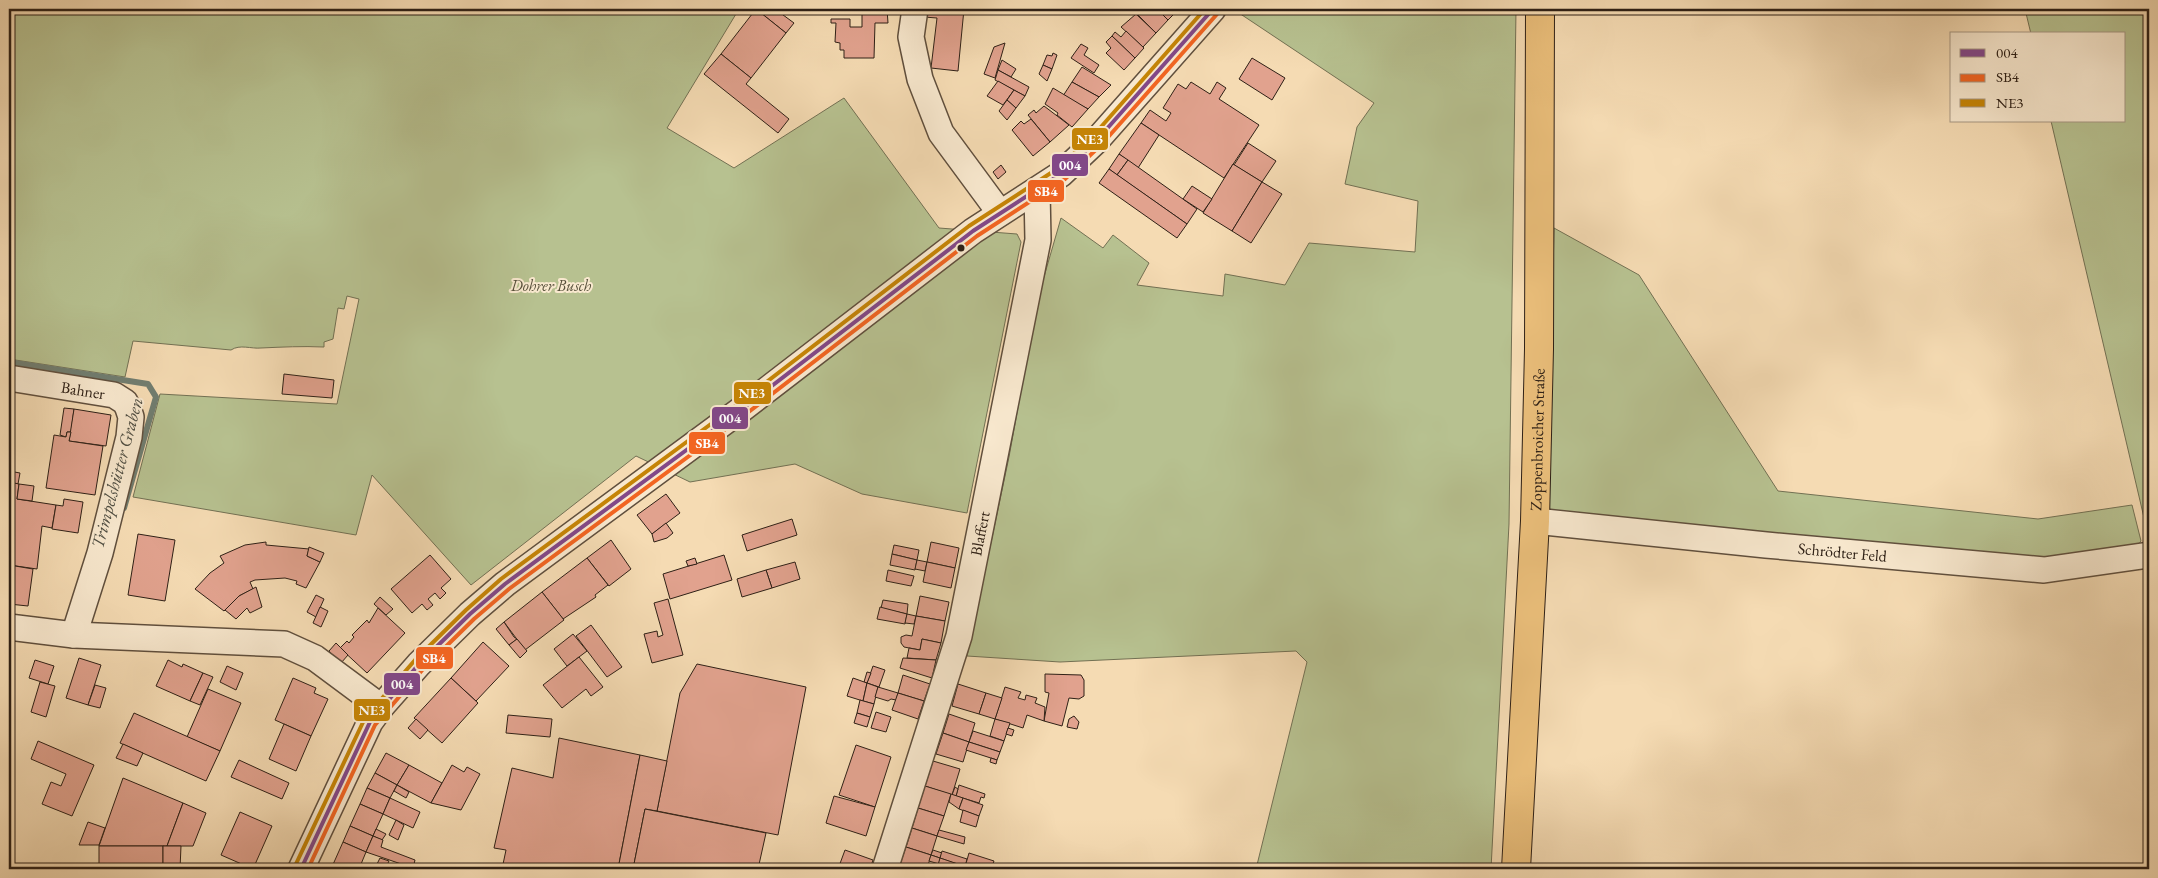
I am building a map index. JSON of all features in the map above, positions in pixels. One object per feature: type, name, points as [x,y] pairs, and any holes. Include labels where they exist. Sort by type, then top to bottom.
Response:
[{"type":"main road","name":"Zoppenbroicher Straße","points":[[1516,869],[1535,521],[1539,340],[1540,9]]},
{"type":"street","points":[[916,9],[911,37],[920,80],[941,133],[1000,213]]},
{"type":"street","points":[[301,869],[366,731],[381,707],[419,664],[470,614],[505,584],[1000,213],[1037,191],[1079,158],[1213,9]]},
{"type":"street","name":"Blaffert","points":[[885,869],[959,636],[1038,240],[1037,191]]},
{"type":"street","name":"Bahner","points":[[9,378],[114,396],[125,402],[131,417],[130,437],[122,471],[74,635]]},
{"type":"street","name":"Schrödter Feld","points":[[1535,521],[1766,545],[2044,570],[2149,554]]},
{"type":"street","points":[[9,628],[74,635],[284,644],[315,658],[381,707]]},
{"type":"green space","name":"Dohrer Busch","points":[[9,9],[739,9],[667,128],[734,168],[844,98],[939,228],[1017,234],[1021,242],[967,513],[862,494],[795,464],[690,482],[636,456],[471,585],[372,475],[356,535],[133,497],[160,394],[337,404],[359,299],[347,296],[344,309],[338,308],[333,339],[324,342],[324,347],[242,347],[231,350],[133,341],[125,377],[9,359]]},
{"type":"green space","points":[[1239,9],[1516,9],[1509,524],[1491,869],[1256,869],[1307,662],[1296,651],[1060,662],[967,656],[1009,457],[1037,301],[1061,218],[1103,248],[1113,235],[1149,263],[1137,285],[1223,296],[1225,274],[1285,285],[1309,243],[1415,252],[1418,201],[1345,184],[1357,127],[1374,103],[1236,11]]},
{"type":"green space","points":[[2025,9],[2149,9],[2149,539],[2051,122],[2126,122],[2126,32],[2031,32]]},
{"type":"green space","points":[[1554,228],[1639,275],[1778,491],[2038,519],[2132,505],[2141,541],[2137,546],[2072,557],[2022,558],[1548,521]]},
{"type":"building","points":[[756,9],[775,9],[794,23],[786,33]]},
{"type":"building","points":[[756,9],[786,33],[751,78],[721,54]]},
{"type":"building","points":[[811,9],[833,9],[833,14],[811,14]]},
{"type":"building","points":[[862,9],[887,9],[888,23],[875,23],[874,58],[844,58],[844,50],[840,50],[840,43],[835,42],[836,23],[831,23],[831,19],[850,19],[850,27],[862,27]]},
{"type":"building","points":[[925,9],[964,9],[958,71],[931,68],[937,18],[924,17]]},
{"type":"building","points":[[1138,9],[1157,9],[1168,20],[1156,33],[1135,12]]},
{"type":"building","points":[[1157,9],[1179,9],[1168,20]]},
{"type":"building","points":[[1136,14],[1156,33],[1143,47],[1121,27]]},
{"type":"building","points":[[1126,31],[1144,48],[1135,58],[1112,36],[1115,32],[1121,37]]},
{"type":"building","points":[[1112,36],[1135,58],[1124,70],[1106,53],[1111,48],[1106,42]]},
{"type":"building","points":[[1005,43],[995,78],[984,74],[994,47]]},
{"type":"building","points":[[1081,44],[1088,48],[1084,55],[1099,65],[1094,73],[1071,58]]},
{"type":"building","points":[[1053,53],[1057,55],[1052,69],[1043,65],[1047,55],[1052,56]]},
{"type":"building","points":[[721,54],[751,78],[746,84],[789,119],[778,133],[704,74]]},
{"type":"building","points":[[1252,58],[1285,78],[1272,100],[1239,79]]},
{"type":"building","points":[[1002,60],[1016,69],[1011,77],[998,70]]},
{"type":"building","points":[[1043,65],[1052,69],[1047,81],[1039,74]]},
{"type":"building","points":[[1082,67],[1111,85],[1099,97],[1072,82]]},
{"type":"building","points":[[998,70],[1029,87],[1025,96],[995,80]]},
{"type":"building","points":[[998,81],[1014,90],[1003,105],[987,96]]},
{"type":"building","points":[[1072,82],[1099,97],[1088,109],[1063,96]]},
{"type":"building","points":[[1191,82],[1210,94],[1217,82],[1226,88],[1219,99],[1259,125],[1224,178],[1141,123],[1150,110],[1166,121],[1171,113],[1163,108],[1178,84],[1186,89]]},
{"type":"building","points":[[1053,88],[1088,109],[1072,127],[1057,115],[1058,113],[1045,104]]},
{"type":"building","points":[[1014,90],[1025,96],[1016,108],[1007,100]]},
{"type":"building","points":[[1007,100],[1016,108],[1007,120],[999,111]]},
{"type":"building","points":[[1044,106],[1069,125],[1050,142],[1028,115],[1034,110],[1036,113]]},
{"type":"building","points":[[1031,119],[1050,142],[1033,156],[1012,130],[1021,121],[1024,124]]},
{"type":"building","points":[[1141,123],[1159,135],[1138,168],[1119,154]]},
{"type":"building","points":[[1248,143],[1276,161],[1262,182],[1234,165]]},
{"type":"building","points":[[1119,154],[1128,160],[1117,175],[1109,169]]},
{"type":"building","points":[[1128,160],[1197,209],[1187,224],[1117,175]]},
{"type":"building","points":[[1233,164],[1262,182],[1232,231],[1203,213]]},
{"type":"building","points":[[1001,165],[1006,172],[998,179],[993,172]]},
{"type":"building","points":[[1109,169],[1187,224],[1177,238],[1099,183]]},
{"type":"building","points":[[1262,182],[1282,194],[1251,243],[1232,231]]},
{"type":"building","points":[[1192,186],[1212,199],[1203,212],[1183,199]]},
{"type":"building","points":[[284,374],[334,380],[332,398],[282,394]]},
{"type":"building","points":[[64,408],[74,409],[71,432],[67,432],[66,437],[60,435]]},
{"type":"building","points":[[74,409],[111,415],[106,446],[69,441]]},
{"type":"building","points":[[67,432],[71,432],[69,441],[103,446],[95,495],[46,488],[54,435],[66,437]]},
{"type":"building","points":[[9,471],[20,473],[18,484],[9,482]]},
{"type":"building","points":[[9,482],[19,484],[17,499],[56,505],[52,528],[42,526],[37,569],[9,565]]},
{"type":"building","points":[[19,484],[34,486],[32,501],[17,499]]},
{"type":"building","points":[[666,494],[680,513],[652,534],[637,515]]},
{"type":"building","points":[[64,499],[83,502],[78,533],[52,529],[56,505],[63,506]]},
{"type":"building","points":[[792,519],[797,535],[747,551],[742,535]]},
{"type":"building","points":[[666,523],[673,533],[667,538],[654,542],[652,534]]},
{"type":"building","points":[[138,534],[175,540],[165,601],[128,595]]},
{"type":"building","points":[[611,540],[631,569],[609,586],[587,558]]},
{"type":"building","points":[[266,542],[266,545],[309,549],[307,556],[320,562],[306,588],[296,584],[297,581],[285,578],[255,580],[250,582],[253,589],[239,596],[224,611],[195,589],[210,573],[224,563],[220,556],[245,545]]},
{"type":"building","points":[[931,542],[959,548],[955,568],[927,562]]},
{"type":"building","points":[[894,545],[919,550],[917,560],[892,554]]},
{"type":"building","points":[[309,547],[324,553],[320,562],[307,556]]},
{"type":"building","points":[[892,554],[917,560],[915,570],[890,565]]},
{"type":"building","points":[[430,555],[451,579],[441,588],[446,593],[440,599],[435,593],[428,599],[433,605],[427,610],[422,604],[412,613],[391,589]]},
{"type":"building","points":[[724,555],[732,580],[670,599],[663,574]]},
{"type":"building","points":[[587,558],[608,585],[595,595],[596,597],[563,619],[542,592]]},
{"type":"building","points":[[695,558],[697,564],[688,566],[686,561]]},
{"type":"building","points":[[917,560],[927,562],[925,571],[915,569]]},
{"type":"building","points":[[795,562],[800,579],[772,588],[766,570]]},
{"type":"building","points":[[927,562],[955,568],[951,588],[923,582]]},
{"type":"building","points":[[9,565],[33,569],[28,606],[9,604]]},
{"type":"building","points":[[766,570],[772,588],[742,597],[737,579]]},
{"type":"building","points":[[888,570],[914,576],[911,586],[886,581]]},
{"type":"building","points":[[256,587],[262,607],[250,613],[247,608],[236,619],[225,610],[239,596]]},
{"type":"building","points":[[542,592],[564,620],[525,650],[504,622]]},
{"type":"building","points":[[316,595],[324,599],[316,617],[307,612]]},
{"type":"building","points":[[920,596],[949,602],[945,621],[916,616]]},
{"type":"building","points":[[380,597],[393,609],[386,615],[374,604]]},
{"type":"building","points":[[668,599],[683,655],[652,663],[644,634],[657,631],[658,637],[663,635],[654,603]]},
{"type":"building","points":[[883,600],[908,604],[907,614],[881,608]]},
{"type":"building","points":[[320,607],[328,611],[321,627],[313,623]]},
{"type":"building","points":[[880,607],[907,614],[905,624],[877,619]]},
{"type":"building","points":[[378,608],[405,633],[367,673],[340,648],[347,641],[349,643],[354,637],[352,635],[367,620],[369,623]]},
{"type":"building","points":[[907,614],[916,616],[914,624],[905,623]]},
{"type":"building","points":[[916,616],[945,621],[941,643],[922,639],[920,650],[904,647],[901,643],[901,637],[906,635],[912,636]]},
{"type":"building","points":[[504,622],[517,639],[509,645],[496,629]]},
{"type":"building","points":[[591,625],[622,667],[607,677],[576,636]]},
{"type":"building","points":[[573,634],[587,651],[567,666],[554,649]]},
{"type":"building","points":[[517,639],[527,651],[520,658],[509,645]]},
{"type":"building","points":[[922,639],[941,643],[936,660],[907,658],[909,648],[920,650]]},
{"type":"building","points":[[483,642],[509,666],[476,701],[451,678]]},
{"type":"building","points":[[336,643],[348,655],[341,663],[329,651]]},
{"type":"building","points":[[579,657],[603,687],[591,696],[586,689],[562,708],[543,685]]},
{"type":"building","points":[[79,658],[101,665],[88,705],[66,698]]},
{"type":"building","points":[[903,658],[936,660],[932,678],[900,668]]},
{"type":"building","points":[[35,660],[54,666],[48,684],[29,678]]},
{"type":"building","points":[[168,660],[182,667],[183,664],[203,673],[190,701],[156,686]]},
{"type":"building","points":[[697,664],[806,687],[778,835],[657,811],[680,693]]},
{"type":"building","points":[[227,666],[243,673],[236,690],[220,682]]},
{"type":"building","points":[[873,666],[885,670],[879,687],[867,683]]},
{"type":"building","points":[[867,672],[871,673],[867,683],[864,682]]},
{"type":"building","points":[[203,673],[213,677],[200,705],[190,701]]},
{"type":"building","points":[[1045,674],[1081,675],[1084,680],[1084,696],[1079,699],[1069,698],[1062,726],[1044,721],[1049,693],[1045,692]]},
{"type":"building","points":[[903,675],[930,684],[924,701],[898,693]]},
{"type":"building","points":[[293,678],[316,688],[314,693],[328,699],[311,736],[275,720]]},
{"type":"building","points":[[451,678],[478,703],[442,743],[414,718]]},
{"type":"building","points":[[853,678],[867,683],[863,701],[847,696]]},
{"type":"building","points":[[40,682],[55,686],[46,717],[31,712]]},
{"type":"building","points":[[867,683],[878,687],[874,704],[863,701]]},
{"type":"building","points":[[958,684],[986,693],[979,714],[952,706]]},
{"type":"building","points":[[95,685],[106,688],[100,708],[88,705]]},
{"type":"building","points":[[878,687],[898,693],[896,700],[891,699],[888,701],[875,697]]},
{"type":"building","points":[[1005,687],[1021,692],[1018,698],[1025,700],[1026,695],[1037,698],[1035,703],[1045,707],[1044,721],[1027,715],[1023,728],[995,719]]},
{"type":"building","points":[[208,689],[241,703],[220,751],[187,737]]},
{"type":"building","points":[[898,693],[924,701],[918,719],[892,710]]},
{"type":"building","points":[[986,693],[1002,698],[995,719],[979,714]]},
{"type":"building","points":[[860,700],[874,704],[870,717],[857,713]]},
{"type":"building","points":[[876,712],[891,717],[886,732],[871,728]]},
{"type":"building","points":[[134,713],[220,751],[206,781],[120,743]]},
{"type":"building","points":[[857,713],[870,717],[867,727],[854,723]]},
{"type":"building","points":[[949,714],[975,723],[969,742],[943,733]]},
{"type":"building","points":[[508,715],[552,719],[550,737],[506,733]]},
{"type":"building","points":[[1074,716],[1079,722],[1077,729],[1067,727],[1069,719]]},
{"type":"building","points":[[416,719],[428,730],[420,739],[408,728]]},
{"type":"building","points":[[995,719],[1010,723],[1004,741],[990,736]]},
{"type":"building","points":[[284,724],[311,736],[296,771],[269,759]]},
{"type":"building","points":[[1008,728],[1014,730],[1012,736],[1006,734]]},
{"type":"building","points":[[973,731],[1004,741],[1000,752],[969,742]]},
{"type":"building","points":[[943,733],[969,742],[963,762],[936,754]]},
{"type":"building","points":[[559,738],[640,755],[618,869],[502,869],[506,850],[494,848],[512,768],[553,778]]},
{"type":"building","points":[[38,741],[94,765],[72,816],[42,804],[51,782],[61,786],[66,774],[31,759]]},
{"type":"building","points":[[969,742],[1000,752],[997,760],[966,750]]},
{"type":"building","points":[[123,744],[143,753],[137,766],[116,758]]},
{"type":"building","points":[[856,745],[891,757],[875,807],[839,795]]},
{"type":"building","points":[[386,753],[409,765],[397,785],[375,773]]},
{"type":"building","points":[[640,755],[667,761],[657,811],[645,809],[633,869],[618,869]]},
{"type":"building","points":[[991,758],[997,760],[996,764],[990,762]]},
{"type":"building","points":[[239,760],[289,783],[282,799],[231,777]]},
{"type":"building","points":[[933,761],[960,769],[952,795],[925,786]]},
{"type":"building","points":[[409,765],[442,783],[431,803],[397,785]]},
{"type":"building","points":[[452,765],[464,772],[467,767],[480,774],[461,810],[431,803]]},
{"type":"building","points":[[375,773],[397,785],[390,798],[367,788]]},
{"type":"building","points":[[123,778],[183,803],[167,846],[99,846]]},
{"type":"building","points":[[397,785],[409,792],[406,798],[394,791]]},
{"type":"building","points":[[959,785],[985,794],[984,798],[981,797],[979,803],[956,796]]},
{"type":"building","points":[[925,786],[951,794],[944,816],[918,808]]},
{"type":"building","points":[[955,787],[958,789],[956,796],[952,795]]},
{"type":"building","points":[[367,788],[390,798],[383,814],[360,804]]},
{"type":"building","points":[[951,794],[963,798],[959,809],[949,802]]},
{"type":"building","points":[[834,796],[875,807],[866,836],[826,823]]},
{"type":"building","points":[[390,798],[420,812],[413,828],[383,814]]},
{"type":"building","points":[[963,798],[983,805],[979,816],[959,809]]},
{"type":"building","points":[[183,803],[206,813],[193,846],[167,846]]},
{"type":"building","points":[[360,804],[383,814],[373,836],[350,826]]},
{"type":"building","points":[[918,808],[944,816],[937,836],[912,828]]},
{"type":"building","points":[[645,809],[766,833],[758,869],[633,869]]},
{"type":"building","points":[[963,810],[979,816],[976,827],[960,822]]},
{"type":"building","points":[[240,812],[272,826],[253,869],[221,855]]},
{"type":"building","points":[[396,820],[404,825],[398,840],[389,835]]},
{"type":"building","points":[[88,822],[105,828],[99,845],[79,845]]},
{"type":"building","points":[[350,826],[373,836],[366,852],[343,842]]},
{"type":"building","points":[[912,828],[937,836],[931,855],[906,847]]},
{"type":"building","points":[[376,829],[386,834],[382,840],[373,836]]},
{"type":"building","points":[[939,830],[965,837],[964,844],[937,836]]},
{"type":"building","points":[[373,836],[383,840],[381,847],[415,860],[413,868],[366,852]]},
{"type":"building","points":[[343,842],[366,852],[359,869],[331,869]]},
{"type":"building","points":[[99,846],[163,846],[163,869],[99,869]]},
{"type":"building","points":[[163,846],[181,846],[180,869],[163,869]]},
{"type":"building","points":[[906,847],[931,855],[927,869],[899,867]]},
{"type":"building","points":[[845,850],[873,860],[870,869],[838,869]]},
{"type":"building","points":[[933,850],[942,853],[940,858],[931,855]]},
{"type":"building","points":[[942,851],[967,859],[965,867],[940,858]]},
{"type":"building","points":[[969,853],[994,861],[991,869],[965,867]]},
{"type":"building","points":[[931,855],[940,858],[939,864],[929,861]]},
{"type":"building","points":[[380,858],[389,861],[385,869],[376,866]]},
{"type":"building","points":[[940,858],[967,867],[966,869],[951,869],[938,865]]},
{"type":"waterway","name":"Trimpelshütter Graben","points":[[9,362],[148,384],[156,397],[124,508]]},
{"type":"transit line","name":"NE3","points":[[295,866],[365,718],[415,660],[466,610],[501,579],[738,404],[969,226],[1057,169],[1093,136],[1205,9]]},
{"type":"transit line","name":"004","points":[[301,869],[370,722],[419,664],[470,614],[505,584],[742,409],[973,231],[1061,174],[1097,140],[1213,9]]},
{"type":"transit line","name":"SB4","points":[[308,869],[375,725],[424,668],[474,619],[509,589],[746,414],[977,236],[1065,179],[1102,144],[1218,13]]}]
